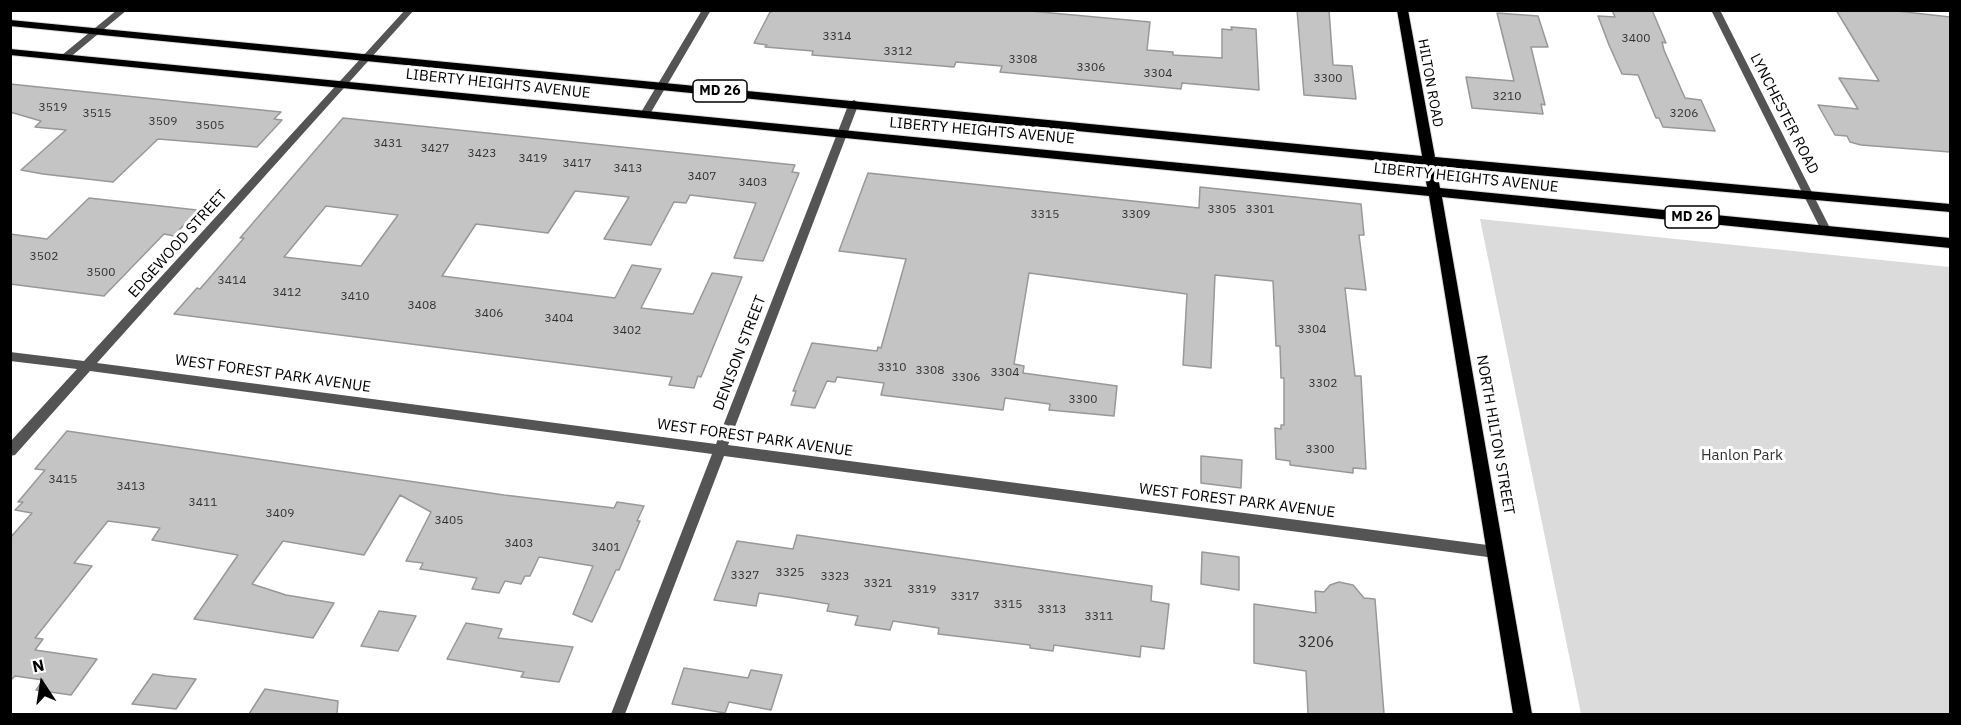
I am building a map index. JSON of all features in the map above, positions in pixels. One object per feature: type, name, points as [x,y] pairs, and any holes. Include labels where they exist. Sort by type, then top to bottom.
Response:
[{"type":"main road","name":"HILTON ROAD","points":[[1402,10],[1429,161]]},
{"type":"main road","name":"LIBERTY HEIGHTS AVENUE","points":[[10,22],[1429,161],[1950,208]]},
{"type":"main road","name":"LIBERTY HEIGHTS AVENUE","points":[[10,52],[1950,243]]},
{"type":"main road","name":"NORTH HILTON STREET","points":[[1429,161],[1523,714]]},
{"type":"street","points":[[65,57],[123,10]]},
{"type":"street","name":"EDGEWOOD STREET","points":[[10,451],[410,10]]},
{"type":"street","points":[[645,114],[707,10]]},
{"type":"street","name":"LYNCHESTER ROAD","points":[[1715,10],[1826,230]]},
{"type":"street","name":"DENISON STREET","points":[[618,714],[854,103]]},
{"type":"street","name":"WEST FOREST PARK AVENUE","points":[[10,356],[1496,552]]},
{"type":"green space","name":"Hanlon Park","points":[[1480,219],[1950,267],[1950,714],[1581,714]]},
{"type":"building","points":[[780,10],[1019,10],[1150,22],[1147,50],[1173,52],[1173,55],[1222,58],[1222,29],[1232,30],[1231,27],[1256,29],[1259,90],[1182,83],[1181,89],[1000,72],[1002,66],[956,62],[954,67],[812,55],[813,51],[765,47],[767,45],[754,43],[770,12]]},
{"type":"building","points":[[1297,10],[1329,10],[1333,65],[1352,66],[1356,99],[1304,95]]},
{"type":"building","points":[[1612,10],[1652,10],[1666,43],[1662,42],[1664,50],[1685,98],[1701,100],[1715,131],[1663,127],[1659,118],[1656,118],[1638,75],[1622,74],[1609,45],[1598,16],[1615,17]]},
{"type":"building","points":[[1836,10],[1888,10],[1950,17],[1950,152],[1861,145],[1850,142],[1847,136],[1835,135],[1818,105],[1858,109],[1839,78],[1879,81]]},
{"type":"building","points":[[1497,13],[1538,16],[1548,47],[1531,47],[1545,105],[1541,104],[1543,114],[1472,108],[1466,77],[1514,81]]},
{"type":"building","points":[[10,84],[281,112],[274,119],[282,120],[257,147],[158,139],[113,182],[43,174],[21,170],[66,130],[35,127],[41,121],[10,112]]},
{"type":"building","points":[[343,118],[795,165],[792,172],[799,173],[763,261],[734,258],[756,203],[690,195],[686,203],[674,202],[651,245],[604,239],[629,197],[575,191],[548,233],[476,224],[442,276],[615,298],[632,265],[661,269],[641,308],[693,314],[712,273],[742,277],[701,377],[698,376],[694,388],[669,385],[672,377],[174,314],[197,288],[200,289],[244,238],[240,238]],"holes":[[[326,206],[398,215],[361,266],[284,257]]]},
{"type":"building","points":[[868,173],[1199,208],[1200,187],[1361,204],[1364,235],[1359,235],[1366,290],[1345,288],[1355,376],[1361,376],[1366,469],[1353,468],[1353,473],[1290,465],[1290,461],[1276,459],[1275,428],[1281,429],[1281,425],[1284,425],[1284,378],[1281,378],[1280,346],[1276,346],[1273,281],[1215,275],[1211,368],[1183,365],[1187,294],[1029,273],[1014,364],[1024,366],[1023,373],[1117,386],[1114,416],[1049,410],[1050,404],[1005,398],[1003,410],[881,395],[884,383],[837,377],[835,382],[827,381],[815,408],[791,405],[796,391],[793,391],[812,343],[877,351],[878,347],[881,348],[906,259],[839,251]]},
{"type":"building","points":[[89,198],[197,210],[174,236],[164,234],[104,296],[10,284],[10,234],[47,239]]},
{"type":"building","points":[[67,431],[504,495],[614,508],[617,502],[644,506],[619,570],[616,570],[592,622],[573,614],[593,566],[539,557],[530,576],[525,576],[521,584],[505,581],[499,593],[472,589],[477,578],[420,569],[423,563],[406,561],[431,512],[400,495],[364,555],[283,541],[252,584],[286,595],[334,603],[313,638],[194,619],[238,555],[152,540],[160,528],[108,521],[74,563],[92,566],[35,638],[43,639],[35,650],[97,659],[71,695],[36,690],[43,680],[15,676],[10,681],[10,538],[32,513],[15,510],[23,502],[18,502],[45,470],[35,469]]},
{"type":"building","points":[[1201,456],[1242,460],[1241,488],[1201,483]]},
{"type":"building","points":[[797,535],[1152,586],[1151,601],[1169,604],[1164,649],[1141,646],[1140,657],[1054,645],[1053,651],[1030,648],[1030,645],[938,634],[939,628],[893,621],[890,630],[855,625],[858,616],[827,611],[829,604],[787,597],[759,593],[756,606],[714,600],[737,541],[793,549]]},
{"type":"building","points":[[1202,552],[1239,557],[1239,590],[1201,584]]},
{"type":"building","points":[[1339,582],[1353,585],[1364,598],[1375,599],[1384,714],[1308,714],[1306,671],[1254,663],[1254,604],[1316,613],[1315,591],[1324,592],[1330,585]]},
{"type":"building","points":[[379,611],[416,616],[398,651],[361,646]]},
{"type":"building","points":[[466,623],[502,629],[498,638],[573,647],[559,682],[521,677],[524,672],[447,659]]},
{"type":"building","points":[[684,668],[748,678],[751,670],[782,675],[771,710],[729,702],[725,713],[672,704]]},
{"type":"building","points":[[153,674],[196,679],[176,709],[132,704]]},
{"type":"building","points":[[265,689],[338,701],[337,714],[249,714]]}]
